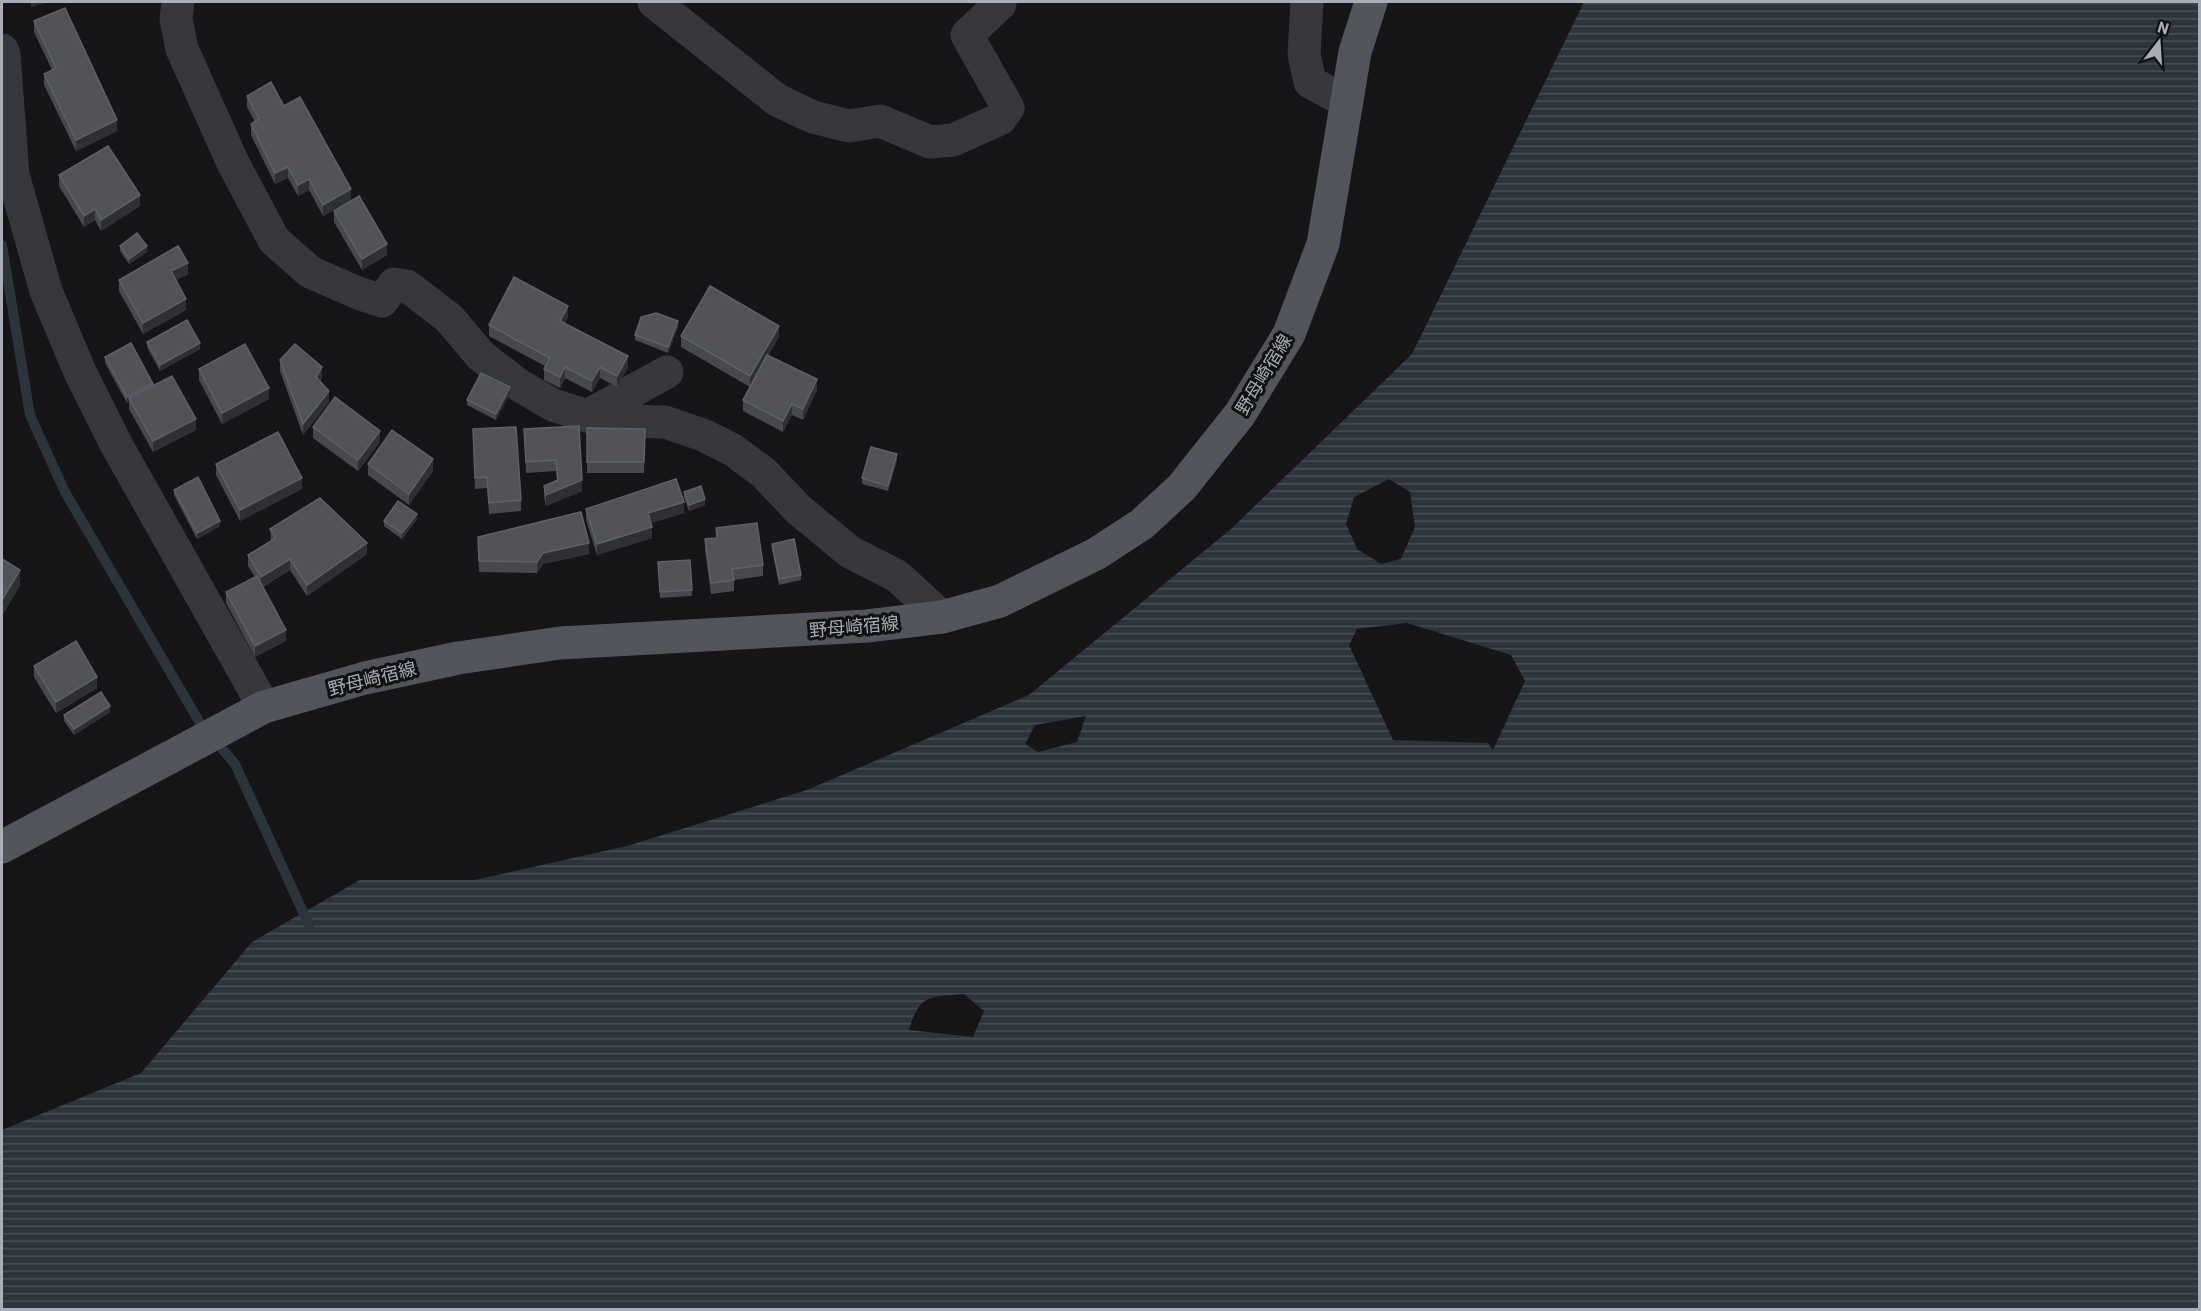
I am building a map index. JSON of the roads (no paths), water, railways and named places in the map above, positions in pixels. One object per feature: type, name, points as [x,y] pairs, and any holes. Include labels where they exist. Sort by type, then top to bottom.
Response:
[{"type":"main road","name":"野母崎宿線","points":[[6,837],[110,788],[264,707],[376,675],[458,658],[560,643],[867,626],[942,617],[1000,601],[1096,554],[1142,524],[1182,487],[1240,414],[1289,334],[1323,244],[1355,52],[1371,2]]},
{"type":"street","points":[[178,2],[176,19],[182,49],[233,163],[274,240],[310,272],[382,301],[394,284],[407,286],[449,318],[480,356],[519,385],[553,405],[587,416],[628,421],[665,422],[703,435],[733,450],[764,473],[798,509],[850,552],[897,576],[942,617]]},
{"type":"street","points":[[654,2],[777,100],[813,117],[849,126],[880,121],[930,142],[953,140],[1000,119],[1008,108],[967,35],[1000,4]]},
{"type":"street","points":[[1307,2],[1304,55],[1310,82],[1347,102]]},
{"type":"street","points":[[2,50],[13,176],[46,291],[80,372],[116,444],[264,707]]},
{"type":"street","points":[[587,416],[668,372]]},
{"type":"waterway","points":[[2,245],[30,415],[65,492],[200,723],[235,764],[309,925]]}]
